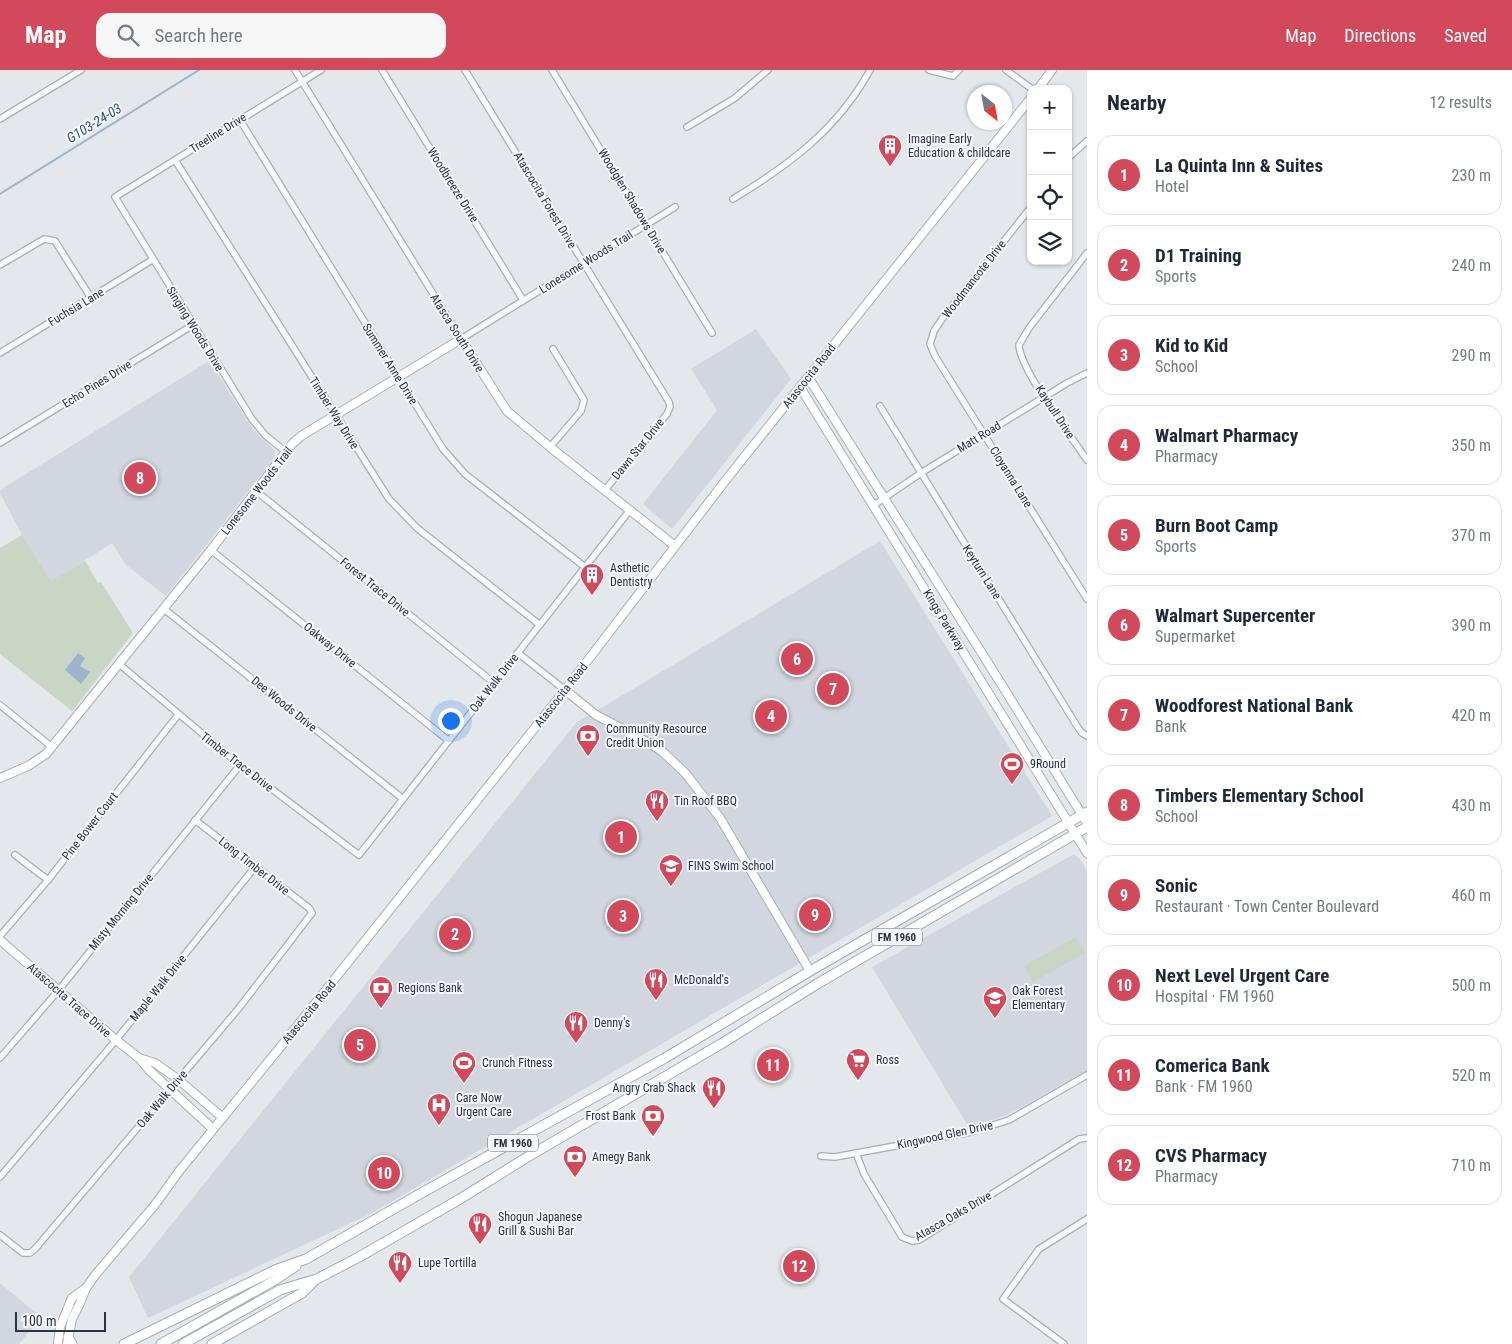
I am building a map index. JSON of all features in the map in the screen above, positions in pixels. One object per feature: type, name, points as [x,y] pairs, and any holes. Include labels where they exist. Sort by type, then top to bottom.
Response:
[{"type":"main road","name":"FM 1960","points":[[124,1344],[275,1270],[306,1259],[657,1062],[810,971],[1069,823],[1085,817]]},
{"type":"main road","name":"FM 1960","points":[[212,1344],[302,1293],[316,1280],[460,1200],[529,1156],[721,1044],[817,984],[1087,827]]},
{"type":"main road","points":[[161,1344],[276,1280],[306,1259]]},
{"type":"main road","points":[[183,1344],[280,1290],[316,1280]]},
{"type":"street","points":[[0,120],[81,70]]},
{"type":"street","name":"Atasca South Drive","points":[[295,70],[506,411],[675,546]]},
{"type":"street","name":"Treeline Drive","points":[[115,197],[321,70]]},
{"type":"street","name":"Woodbreeze Drive","points":[[382,70],[523,300]]},
{"type":"street","name":"Atascocita Forest Drive","points":[[465,70],[664,392],[670,408]]},
{"type":"street","name":"Woodglen Shadows Drive","points":[[552,70],[712,333]]},
{"type":"street","points":[[687,127],[736,98],[768,70]]},
{"type":"street","points":[[733,199],[777,171],[812,144],[836,119],[870,70]]},
{"type":"street","points":[[929,70],[953,76],[959,70]]},
{"type":"street","points":[[1006,70],[1027,85]]},
{"type":"street","points":[[1041,85],[1052,70]]},
{"type":"street","name":"Atascocita Road","points":[[58,1344],[60,1327],[72,1298],[86,1288],[154,1206],[565,690],[800,387],[1027,103]]},
{"type":"street","name":"Summer Anne Drive","points":[[240,120],[398,377],[443,449],[456,466],[585,567]]},
{"type":"street","points":[[1072,154],[1087,141]]},
{"type":"street","name":"Timber Way Drive","points":[[175,160],[389,499],[407,518],[540,625]]},
{"type":"street","name":"Singing Woods Drive","points":[[115,197],[152,260],[256,425],[286,452]]},
{"type":"street","name":"Lonesome Woods Trail","points":[[0,778],[28,766],[46,754],[211,550],[286,452],[301,436],[675,207]]},
{"type":"street","name":"Woodmancote Drive","points":[[935,356],[930,344],[934,331],[1027,212]]},
{"type":"street","points":[[0,265],[44,239],[55,240],[91,298]]},
{"type":"street","name":"Kaybull Drive","points":[[1086,257],[1022,337],[1018,345],[1019,354],[1044,397],[1087,460]]},
{"type":"street","name":"Fuchsia Lane","points":[[0,354],[152,260]]},
{"type":"street","name":"Echo Pines Drive","points":[[0,443],[193,325]]},
{"type":"street","points":[[550,447],[581,411],[584,400],[553,349]]},
{"type":"street","name":"Cloyanna Lane","points":[[935,356],[1087,599]]},
{"type":"street","name":"Matt Road","points":[[874,506],[921,473],[1044,397],[1087,373]]},
{"type":"street","name":"Kings Parkway","points":[[808,377],[1085,817]]},
{"type":"street","name":"Kings Parkway","points":[[800,387],[1087,853]]},
{"type":"street","name":"Keyturn Lane","points":[[880,406],[1077,726],[1087,736]]},
{"type":"street","name":"Dawn Star Drive","points":[[605,490],[670,408]]},
{"type":"street","name":"Forest Trace Drive","points":[[256,492],[494,683]]},
{"type":"street","name":"Oak Walk Drive","points":[[359,855],[630,510]]},
{"type":"street","name":"Oakway Drive","points":[[211,550],[449,741]]},
{"type":"street","name":"Dee Woods Drive","points":[[164,608],[403,799]]},
{"type":"street","points":[[518,653],[596,715],[663,752],[686,774],[720,818],[810,971]]},
{"type":"street","name":"Timber Trace Drive","points":[[118,664],[240,765],[359,855]]},
{"type":"street","points":[[0,705],[52,746]]},
{"type":"street","name":"Pine Bower Court","points":[[0,936],[48,880],[178,715]]},
{"type":"street","name":"Misty Morning Drive","points":[[0,1058],[58,990],[240,765]]},
{"type":"street","name":"Long Timber Drive","points":[[195,820],[309,908],[312,913]]},
{"type":"street","points":[[15,855],[48,880]]},
{"type":"street","name":"Maple Walk Drive","points":[[0,1177],[116,1040],[255,867]]},
{"type":"street","name":"Oak Walk Drive","points":[[0,1234],[23,1252],[30,1253],[35,1248],[239,1008],[312,913]]},
{"type":"street","name":"Atascocita Trace Drive","points":[[0,940],[139,1058],[149,1070],[214,1129]]},
{"type":"street","name":"Atascocita Trace Drive","points":[[139,1058],[155,1063],[223,1118]]},
{"type":"street","name":"Kingwood Glen Drive","points":[[821,1156],[834,1157],[989,1127],[1024,1112],[1087,1075]]},
{"type":"street","name":"Atasca Oaks Drive","points":[[856,1152],[864,1174],[902,1237],[912,1241],[919,1240],[1079,1139],[1087,1138]]},
{"type":"street","points":[[1064,1344],[1003,1298],[1040,1249],[1087,1219]]},
{"type":"street","name":"Atascocita Road","points":[[69,1342],[72,1319],[86,1288]]},
{"type":"shaded area","points":[[756,329],[791,379],[672,529],[643,504],[717,410],[691,369]]},
{"type":"shaded area","points":[[209,361],[253,429],[275,451],[275,457],[166,596],[126,565],[112,543],[51,582],[22,535],[0,490]]},
{"type":"shaded area","points":[[880,541],[1052,816],[372,1213],[148,1318],[129,1277],[576,723]]},
{"type":"shaded area","name":"Oak Forest Elementary","points":[[1074,854],[1087,870],[1087,1070],[1007,1115],[968,1126],[872,967]]},
{"type":"shaded area","points":[[0,1283],[41,1317],[19,1344],[0,1344]]},
{"type":"green space","points":[[22,535],[51,581],[85,561],[98,583],[101,582],[133,633],[72,711],[0,654],[0,548]]},
{"type":"green space","points":[[1076,937],[1085,953],[1033,982],[1024,966]]},
{"type":"water","points":[[78,653],[85,658],[80,666],[90,672],[81,684],[65,670]]},
{"type":"waterway","name":"G103-24-03","points":[[0,194],[199,70]]},
{"type":"place","name":"Imagine Early Education & childcare","points":[[890,167]]},
{"type":"place","name":"Timbers Elementary School","points":[[140,478]]},
{"type":"place","name":"Asthetic Dentistry","points":[[592,596]]},
{"type":"place","name":"Walmart Supercenter","points":[[797,659]]},
{"type":"place","name":"Woodforest National Bank","points":[[833,689]]},
{"type":"place","name":"Walmart Pharmacy","points":[[771,716]]},
{"type":"place","name":"Community Resource Credit Union","points":[[588,757]]},
{"type":"place","name":"9Round","points":[[1012,785]]},
{"type":"place","name":"Tin Roof BBQ","points":[[657,822]]},
{"type":"place","name":"La Quinta Inn & Suites","points":[[621,837]]},
{"type":"place","name":"FINS Swim School","points":[[671,887]]},
{"type":"place","name":"Sonic","points":[[815,915]]},
{"type":"place","name":"Kid to Kid","points":[[623,916]]},
{"type":"place","name":"D1 Training","points":[[455,934]]},
{"type":"place","name":"McDonald's","points":[[656,1001]]},
{"type":"place","name":"Regions Bank","points":[[381,1009]]},
{"type":"place","name":"Oak Forest Elementary","points":[[995,1019]]},
{"type":"place","name":"Denny's","points":[[576,1044]]},
{"type":"place","name":"Burn Boot Camp","points":[[360,1045]]},
{"type":"place","name":"Comerica Bank","points":[[773,1065]]},
{"type":"place","name":"Ross","points":[[858,1081]]},
{"type":"place","name":"Crunch Fitness","points":[[464,1084]]},
{"type":"place","name":"Angry Crab Shack","points":[[714,1109]]},
{"type":"place","name":"Care Now Urgent Care","points":[[439,1126]]},
{"type":"place","name":"Frost Bank","points":[[653,1137]]},
{"type":"place","name":"Next Level Urgent Care","points":[[384,1173]]},
{"type":"place","name":"Amegy Bank","points":[[575,1178]]},
{"type":"place","name":"Shogun Japanese Grill & Sushi Bar","points":[[480,1245]]},
{"type":"place","name":"CVS Pharmacy","points":[[799,1266]]},
{"type":"place","name":"Lupe Tortilla","points":[[400,1284]]}]
